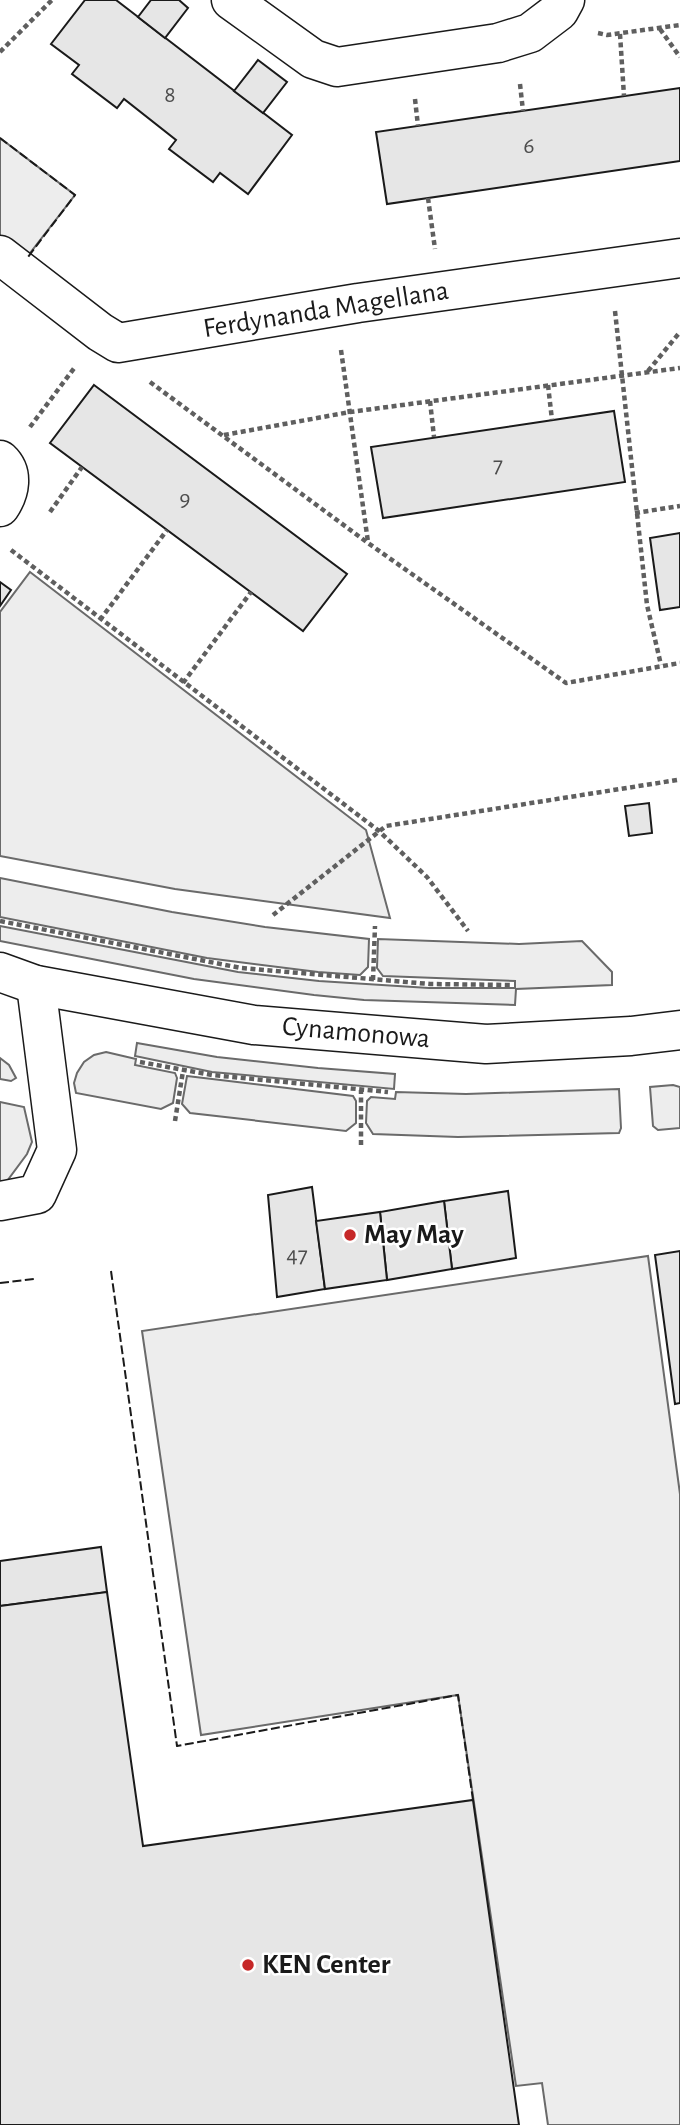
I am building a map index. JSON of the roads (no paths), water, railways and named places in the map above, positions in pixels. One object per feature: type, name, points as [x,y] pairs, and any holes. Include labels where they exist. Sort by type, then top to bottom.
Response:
[{"type":"street","points":[[232,0],[313,60],[337,67],[498,43],[530,33],[562,6]]},
{"type":"street","name":"Ferdynanda Magellana","points":[[0,255],[109,338],[680,258]]},
{"type":"street","points":[[0,507],[10,486],[2,461]]},
{"type":"street","name":"Cynamonowa","points":[[0,972],[18,987],[254,1025],[486,1044],[631,1036],[680,1030]]},
{"type":"street","points":[[0,1201],[37,1194],[57,1150],[18,987]]},
{"type":"place","name":"May May","points":[[350,1235]]},
{"type":"place","name":"KEN Center","points":[[248,1965]]}]
